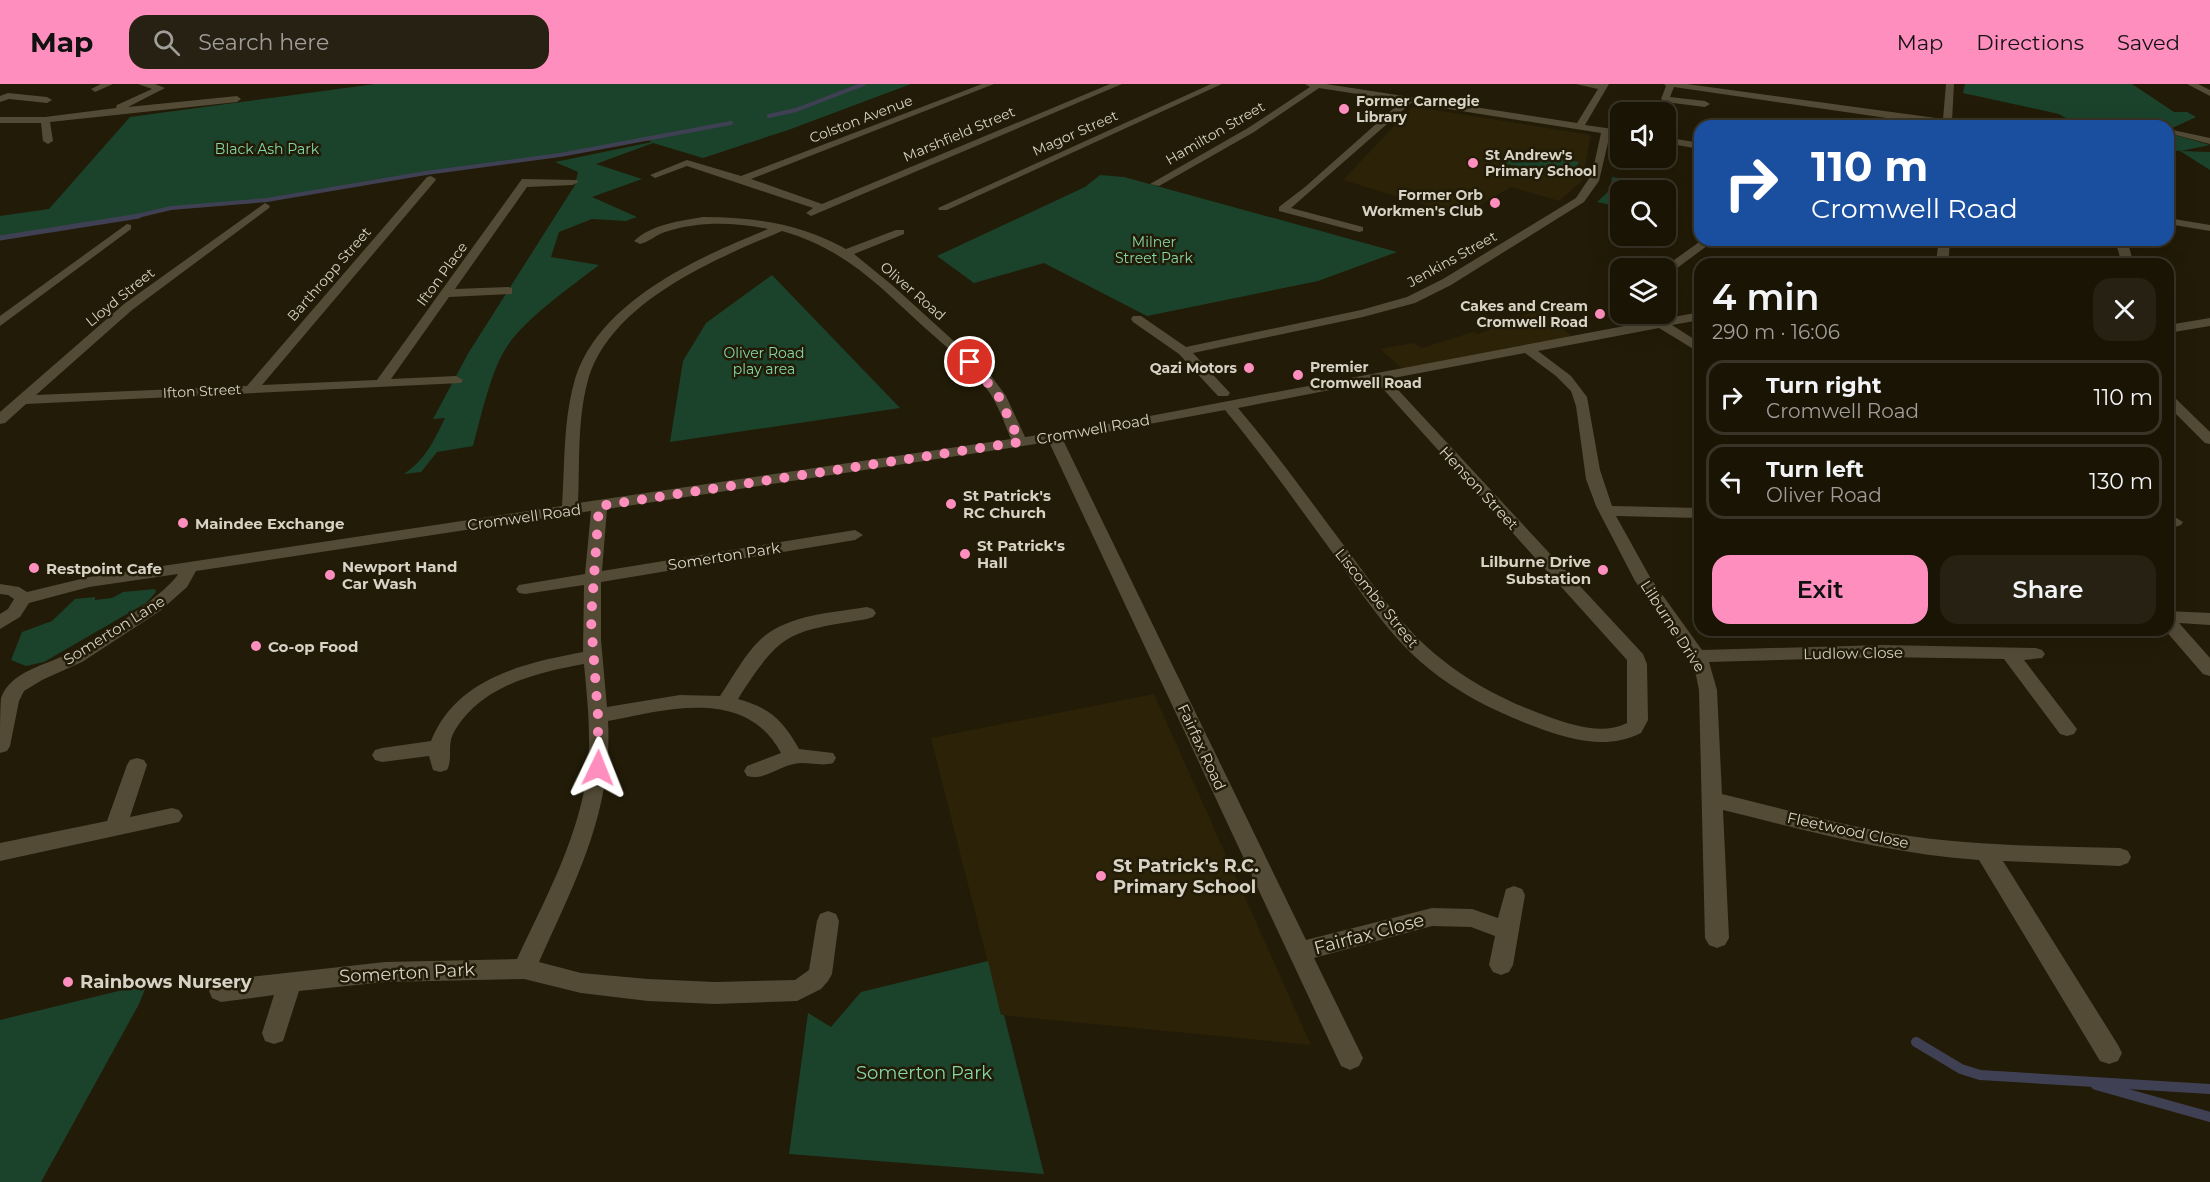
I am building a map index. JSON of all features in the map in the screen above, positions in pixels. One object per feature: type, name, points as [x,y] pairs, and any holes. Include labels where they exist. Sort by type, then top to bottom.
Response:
[{"type":"street","points":[[95,89],[109,84]]},
{"type":"street","points":[[116,111],[130,101],[161,88],[142,84]]},
{"type":"street","name":"Colston Avenue","points":[[741,178],[990,84]]},
{"type":"street","name":"Marshfield Street","points":[[811,213],[1119,84]]},
{"type":"street","name":"Magor Street","points":[[943,208],[1218,84]]},
{"type":"street","points":[[1579,127],[1603,86],[1580,84]]},
{"type":"street","points":[[1706,104],[1665,99],[1669,84],[1919,120]]},
{"type":"street","points":[[1947,120],[1950,84]]},
{"type":"street","points":[[2191,84],[2210,93]]},
{"type":"street","points":[[1314,85],[1610,132]]},
{"type":"street","name":"Hamilton Street","points":[[1155,184],[1251,130],[1314,85]]},
{"type":"street","points":[[4,97],[47,100]]},
{"type":"street","points":[[0,120],[45,120],[237,99]]},
{"type":"street","points":[[1359,229],[1283,209],[1309,189],[1409,100]]},
{"type":"street","points":[[45,120],[48,141]]},
{"type":"street","name":"Jenkins Street","points":[[1184,351],[1389,307],[1431,291],[1580,200],[1596,180],[1606,131]]},
{"type":"street","points":[[2174,132],[2210,141]]},
{"type":"street","points":[[1676,143],[1694,145]]},
{"type":"street","points":[[655,175],[687,163],[741,178],[822,208]]},
{"type":"street","name":"Barthropp Street","points":[[251,389],[430,179]]},
{"type":"street","name":"Ifton Place","points":[[381,383],[525,183],[573,182]]},
{"type":"street","name":"Lloyd Street","points":[[0,420],[128,307],[265,206]]},
{"type":"street","points":[[570,510],[577,399],[588,363],[608,334],[632,308],[664,281],[714,254],[794,220]]},
{"type":"street","name":"Oliver Road","points":[[640,242],[660,230],[693,223],[743,221],[781,227],[830,244],[845,253],[902,300],[970,362],[998,395],[1020,442]]},
{"type":"street","points":[[2174,222],[2210,228]]},
{"type":"street","points":[[0,322],[127,227]]},
{"type":"street","name":"Oliver Road","points":[[845,253],[900,232]]},
{"type":"street","points":[[1676,265],[1701,246]]},
{"type":"street","points":[[446,293],[508,291]]},
{"type":"street","name":"Cromwell Road","points":[[1676,320],[1694,317]]},
{"type":"street","points":[[1137,320],[1184,351],[1226,399]]},
{"type":"street","points":[[2174,329],[2210,322]]},
{"type":"street","name":"Cromwell Road","points":[[23,599],[89,582],[1020,442],[1226,399],[1379,377],[1657,324]]},
{"type":"street","points":[[1663,324],[1694,346]]},
{"type":"street","name":"Lilburne Drive","points":[[1528,349],[1566,379],[1581,398],[1589,457],[1606,511],[1621,544],[1697,656],[1707,681],[1717,938]]},
{"type":"street","name":"Henson Street","points":[[1379,377],[1424,429],[1636,658],[1638,664],[1638,720]]},
{"type":"street","name":"Ifton Street","points":[[23,400],[456,380]]},
{"type":"street","name":"Liscombe Street","points":[[1226,399],[1383,609],[1415,647],[1450,676],[1497,703],[1569,730],[1615,736],[1634,728],[1638,720]]},
{"type":"street","points":[[2174,405],[2210,440]]},
{"type":"street","name":"Fairfax Road","points":[[1054,436],[1350,1058]]},
{"type":"street","points":[[524,969],[571,861],[592,802],[599,754],[591,620],[599,506]]},
{"type":"street","points":[[1606,511],[1694,513]]},
{"type":"street","name":"Somerton Park","points":[[525,589],[855,535]]},
{"type":"street","name":"Somerton Lane","points":[[0,746],[9,701],[16,687],[35,675],[75,658],[153,607],[181,583],[191,566]]},
{"type":"street","points":[[0,589],[13,590],[23,599],[14,613],[0,623]]},
{"type":"street","points":[[726,702],[766,645],[780,634],[808,624],[867,613]]},
{"type":"street","points":[[2174,617],[2210,619]]},
{"type":"street","points":[[2174,629],[2210,670]]},
{"type":"street","name":"Ludlow Close","points":[[1697,656],[1883,651],[2036,654]]},
{"type":"street","points":[[2009,653],[2067,729]]},
{"type":"street","points":[[382,755],[440,756],[447,728],[460,710],[496,682],[524,670],[593,656]]},
{"type":"street","points":[[598,716],[675,702],[726,702],[744,707],[767,719],[784,735],[793,756]]},
{"type":"street","points":[[754,771],[793,756],[826,758]]},
{"type":"street","points":[[115,828],[137,765]]},
{"type":"street","name":"Fleetwood Close","points":[[1712,799],[1885,840],[1986,853],[2120,857]]},
{"type":"street","points":[[0,852],[172,816]]},
{"type":"street","points":[[1986,853],[2109,1053]]},
{"type":"street","points":[[1501,965],[1514,895]]},
{"type":"street","name":"Fairfax Close","points":[[1300,952],[1432,917],[1472,918],[1507,931]]},
{"type":"street","name":"Somerton Park","points":[[221,991],[385,972],[524,969],[581,983],[648,990],[715,993],[797,990],[813,982],[820,974],[828,921]]},
{"type":"street","points":[[274,1033],[290,982]]},
{"type":"shaded area","name":"St Andrew's Primary School","points":[[1411,108],[1591,135],[1582,181],[1559,201],[1511,187],[1461,216],[1343,180]]},
{"type":"shaded area","points":[[1537,310],[1577,340],[1406,372],[1380,349],[1414,343],[1422,348],[1473,332],[1478,334]]},
{"type":"shaded area","name":"St Patrick's R.C. Primary School","points":[[1154,694],[1311,1045],[1001,1015],[931,738]]},
{"type":"green space","name":"Black Ash Park","points":[[375,84],[911,84],[791,129],[703,158],[653,143],[596,164],[642,179],[592,197],[637,217],[626,221],[592,219],[559,232],[551,257],[599,265],[538,313],[508,345],[496,367],[473,446],[437,452],[421,472],[404,474],[418,463],[433,442],[445,418],[433,419],[469,352],[575,185],[578,172],[555,162],[652,142],[646,139],[560,155],[426,173],[300,196],[171,208],[129,218],[0,238],[0,216],[49,209],[130,117]]},
{"type":"green space","points":[[1965,84],[2132,84],[2174,112],[2187,112],[2196,117],[2174,127],[2174,120],[2070,120],[2059,114],[1963,93]]},
{"type":"green space","points":[[2174,135],[2210,145],[2181,151],[2210,152],[2210,170],[2180,151],[2174,150]]},
{"type":"green space","points":[[1515,151],[1579,162],[1571,175],[1506,164]]},
{"type":"green space","name":"Milner Street Park","points":[[1100,175],[1124,177],[1397,252],[1318,281],[1147,316],[1044,263],[974,283],[937,256],[1085,187]]},
{"type":"green space","points":[[1612,177],[1630,180],[1612,180]]},
{"type":"green space","points":[[1610,190],[1610,205],[1597,202]]},
{"type":"green space","name":"Oliver Road play area","points":[[772,275],[900,408],[670,442],[683,361],[706,323]]},
{"type":"green space","points":[[155,589],[156,592],[146,603],[44,662],[26,666],[11,660],[22,632],[52,621],[75,599],[112,598],[123,592]]},
{"type":"green space","name":"Somerton Park","points":[[988,961],[1044,1174],[789,1154],[808,1013],[831,1027],[861,992]]},
{"type":"green space","points":[[147,984],[139,1004],[41,1182],[0,1182],[0,1020]]},
{"type":"waterway","points":[[769,116],[796,110],[864,84]]},
{"type":"waterway","points":[[134,217],[171,208],[267,200],[426,173],[560,155],[731,123]]},
{"type":"waterway","points":[[134,217],[139,216]]},
{"type":"waterway","points":[[0,238],[134,217]]},
{"type":"waterway","points":[[1916,1042],[1961,1069],[1980,1075],[2210,1089]]},
{"type":"waterway","points":[[2096,1085],[2210,1117]]},
{"type":"place","name":"Former Carnegie Library","points":[[1344,109]]},
{"type":"place","name":"St Andrew's Primary School","points":[[1473,163]]},
{"type":"place","name":"Former Orb Workmen's Club","points":[[1495,203]]},
{"type":"place","name":"Cakes and Cream Cromwell Road","points":[[1600,314]]},
{"type":"place","name":"Qazi Motors","points":[[1249,368]]},
{"type":"place","name":"Premier Cromwell Road","points":[[1298,375]]},
{"type":"place","name":"St Patrick's RC Church","points":[[951,504]]},
{"type":"place","name":"Maindee Exchange","points":[[183,523]]},
{"type":"place","name":"St Patrick's Hall","points":[[965,554]]},
{"type":"place","name":"Restpoint Cafe","points":[[34,568]]},
{"type":"place","name":"Lilburne Drive Substation","points":[[1603,570]]},
{"type":"place","name":"Newport Hand Car Wash","points":[[330,575]]},
{"type":"place","name":"Co-op Food","points":[[256,646]]},
{"type":"place","name":"St Patrick's R.C. Primary School","points":[[1101,876]]},
{"type":"place","name":"Rainbows Nursery","points":[[68,982]]},
{"type":"route","points":[[598,768],[598,716],[591,620],[599,506],[1020,442],[998,395],[970,362]]}]
